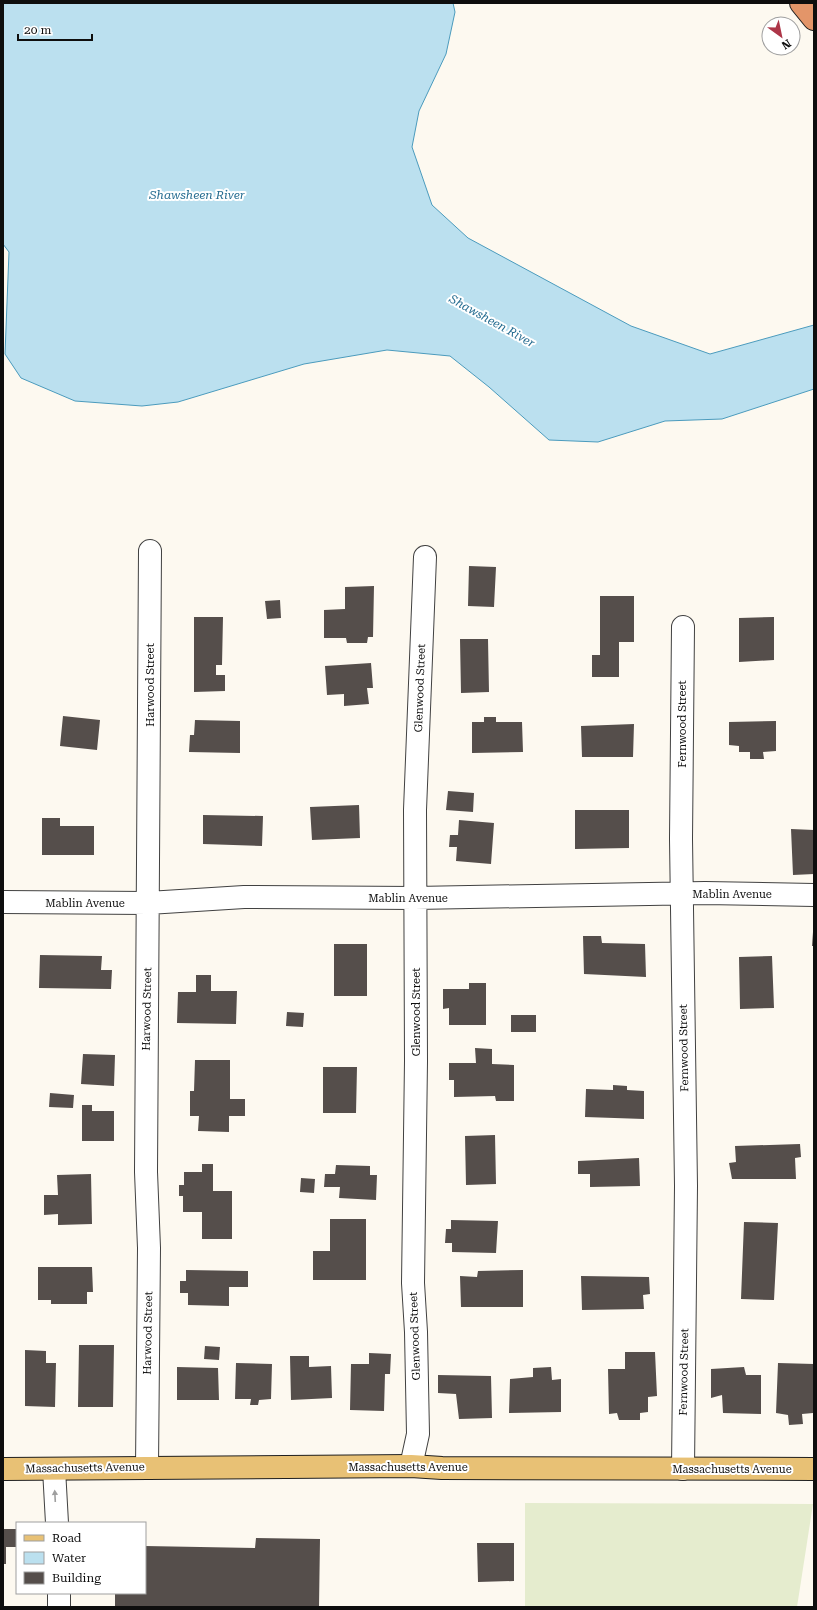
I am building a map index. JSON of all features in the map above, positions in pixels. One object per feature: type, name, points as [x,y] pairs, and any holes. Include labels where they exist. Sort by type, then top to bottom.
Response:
[{"type":"highway","points":[[801,3],[814,19]]},
{"type":"main road","name":"Massachusetts Avenue","points":[[3,1469],[411,1466],[450,1468],[814,1469]]},
{"type":"street","name":"Harwood Street","points":[[147,1467],[149,1248],[146,1163],[150,550]]},
{"type":"street","name":"Glenwood Street","points":[[411,1466],[418,1434],[413,1283],[416,1061],[415,810],[425,557]]},
{"type":"street","name":"Fernwood Street","points":[[683,627],[682,894],[686,1186],[683,1469]]},
{"type":"street","name":"Mablin Avenue","points":[[3,902],[148,903],[244,897],[415,898],[682,894],[814,895]]},
{"type":"street","points":[[54,1469],[57,1522]]},
{"type":"street","points":[[59,1594],[59,1607]]},
{"type":"green space","points":[[525,1503],[813,1504],[797,1607],[525,1607]]},
{"type":"water","name":"Shawsheen River","points":[[3,3],[453,3],[455,12],[446,54],[419,111],[412,147],[432,205],[468,238],[631,326],[710,354],[814,325],[814,389],[722,419],[665,421],[598,442],[549,440],[489,387],[450,356],[387,350],[304,364],[178,402],[142,406],[75,401],[21,378],[5,354],[9,252],[3,244]]},
{"type":"building","points":[[469,566],[496,567],[494,607],[468,606]]},
{"type":"building","points":[[374,586],[373,637],[368,637],[367,643],[347,643],[346,638],[324,638],[324,610],[345,609],[345,587]]},
{"type":"building","points":[[600,596],[634,596],[634,642],[619,642],[619,677],[592,677],[592,655],[600,655]]},
{"type":"building","points":[[280,600],[281,618],[267,619],[265,601]]},
{"type":"building","points":[[194,617],[223,617],[222,665],[216,665],[216,675],[225,675],[225,691],[194,692]]},
{"type":"building","points":[[774,617],[774,660],[739,662],[739,618]]},
{"type":"building","points":[[460,639],[488,639],[489,692],[461,693]]},
{"type":"building","points":[[371,663],[373,688],[367,688],[369,704],[344,706],[344,694],[327,695],[325,666]]},
{"type":"building","points":[[63,716],[100,720],[97,750],[60,746]]},
{"type":"building","points":[[484,717],[496,717],[496,722],[522,722],[523,752],[472,753],[472,722],[484,722]]},
{"type":"building","points":[[195,720],[240,721],[240,753],[189,752],[190,735],[194,735]]},
{"type":"building","points":[[776,721],[776,751],[763,752],[764,759],[750,759],[750,752],[739,752],[739,746],[729,745],[729,722]]},
{"type":"building","points":[[634,724],[633,757],[582,757],[581,726]]},
{"type":"building","points":[[448,791],[474,793],[473,812],[446,810]]},
{"type":"building","points":[[359,805],[360,838],[312,840],[310,807]]},
{"type":"building","points":[[575,810],[629,810],[629,848],[575,849]]},
{"type":"building","points":[[203,815],[263,816],[262,846],[203,844]]},
{"type":"building","points":[[42,818],[60,818],[60,826],[94,826],[94,855],[42,855]]},
{"type":"building","points":[[459,820],[494,823],[491,864],[456,861],[457,847],[449,847],[450,835],[458,835]]},
{"type":"building","points":[[791,829],[814,830],[814,874],[793,875]]},
{"type":"building","points":[[813,932],[814,946],[812,946]]},
{"type":"building","points":[[583,936],[601,936],[602,943],[645,944],[646,977],[584,974]]},
{"type":"building","points":[[334,944],[367,944],[367,996],[334,996]]},
{"type":"building","points":[[40,955],[102,956],[101,970],[112,970],[111,989],[39,988]]},
{"type":"building","points":[[772,956],[774,1008],[740,1009],[739,957]]},
{"type":"building","points":[[196,975],[211,975],[211,991],[237,991],[236,1024],[177,1023],[178,992],[196,992]]},
{"type":"building","points":[[469,983],[486,983],[486,1025],[449,1025],[449,1008],[443,1009],[443,989],[469,989]]},
{"type":"building","points":[[287,1012],[304,1013],[303,1027],[286,1026]]},
{"type":"building","points":[[511,1015],[536,1015],[536,1032],[511,1032]]},
{"type":"building","points":[[475,1048],[492,1049],[492,1064],[514,1065],[514,1101],[496,1101],[495,1096],[454,1097],[454,1080],[449,1080],[449,1063],[476,1063]]},
{"type":"building","points":[[83,1054],[115,1055],[114,1086],[81,1084]]},
{"type":"building","points":[[195,1060],[230,1060],[230,1099],[245,1099],[245,1116],[229,1116],[229,1132],[198,1131],[199,1116],[190,1116],[190,1091],[194,1091]]},
{"type":"building","points":[[323,1067],[357,1067],[356,1113],[323,1113]]},
{"type":"building","points":[[613,1085],[627,1086],[627,1090],[644,1091],[644,1119],[585,1117],[586,1089],[613,1090]]},
{"type":"building","points":[[50,1093],[74,1095],[73,1108],[49,1107]]},
{"type":"building","points":[[82,1105],[92,1105],[92,1111],[114,1111],[114,1141],[82,1141]]},
{"type":"building","points":[[495,1135],[496,1184],[466,1185],[465,1136]]},
{"type":"building","points":[[800,1144],[801,1157],[795,1158],[796,1179],[732,1179],[729,1163],[736,1162],[735,1146]]},
{"type":"building","points":[[639,1158],[640,1186],[590,1187],[590,1174],[578,1174],[578,1161]]},
{"type":"building","points":[[202,1164],[213,1164],[213,1191],[232,1191],[232,1239],[202,1239],[202,1212],[183,1212],[183,1196],[179,1196],[179,1185],[184,1185],[184,1172],[202,1172]]},
{"type":"building","points":[[336,1165],[370,1166],[370,1175],[377,1175],[376,1200],[339,1198],[340,1187],[324,1187],[325,1174],[335,1174]]},
{"type":"building","points":[[91,1174],[92,1224],[58,1225],[58,1214],[44,1215],[44,1195],[58,1195],[57,1175]]},
{"type":"building","points":[[301,1178],[315,1179],[314,1193],[300,1192]]},
{"type":"building","points":[[330,1219],[366,1219],[366,1280],[313,1280],[313,1251],[330,1251]]},
{"type":"building","points":[[451,1220],[498,1221],[496,1253],[452,1252],[452,1243],[445,1243],[446,1229],[451,1229]]},
{"type":"building","points":[[744,1222],[778,1223],[774,1300],[741,1299]]},
{"type":"building","points":[[38,1267],[92,1267],[93,1292],[87,1292],[87,1304],[51,1304],[51,1300],[38,1300]]},
{"type":"building","points":[[186,1270],[248,1271],[248,1287],[229,1287],[229,1306],[188,1305],[188,1293],[180,1293],[180,1281],[186,1281]]},
{"type":"building","points":[[523,1270],[523,1307],[461,1307],[460,1276],[477,1277],[478,1271]]},
{"type":"building","points":[[581,1276],[649,1277],[650,1294],[643,1295],[644,1309],[582,1310]]},
{"type":"building","points":[[79,1345],[114,1345],[113,1407],[78,1407]]},
{"type":"building","points":[[205,1346],[220,1347],[219,1360],[204,1359]]},
{"type":"building","points":[[25,1350],[46,1351],[46,1363],[56,1363],[55,1407],[25,1406]]},
{"type":"building","points":[[625,1352],[655,1352],[657,1396],[648,1397],[648,1412],[640,1413],[640,1420],[619,1420],[617,1413],[609,1414],[608,1369],[625,1369]]},
{"type":"building","points":[[369,1353],[391,1354],[390,1374],[385,1374],[384,1411],[350,1410],[351,1364],[369,1364]]},
{"type":"building","points":[[290,1356],[309,1356],[309,1367],[331,1366],[332,1398],[291,1400]]},
{"type":"building","points":[[236,1363],[272,1364],[271,1399],[259,1400],[258,1405],[250,1405],[251,1399],[235,1399]]},
{"type":"building","points":[[778,1363],[814,1364],[813,1413],[802,1414],[803,1424],[789,1425],[788,1415],[776,1413]]},
{"type":"building","points":[[177,1367],[218,1368],[219,1400],[177,1400]]},
{"type":"building","points":[[551,1367],[552,1380],[561,1379],[561,1412],[509,1413],[510,1379],[533,1377],[533,1368]]},
{"type":"building","points":[[744,1367],[746,1375],[761,1375],[761,1414],[723,1413],[722,1395],[711,1398],[711,1369]]},
{"type":"building","points":[[438,1375],[491,1376],[492,1418],[459,1419],[456,1394],[438,1393]]},
{"type":"building","points":[[3,1529],[16,1529],[16,1547],[6,1547],[6,1564],[3,1564]]},
{"type":"building","points":[[256,1538],[320,1539],[319,1607],[115,1607],[115,1594],[146,1594],[146,1546],[255,1548]]},
{"type":"building","points":[[477,1543],[514,1543],[514,1581],[478,1582]]}]
